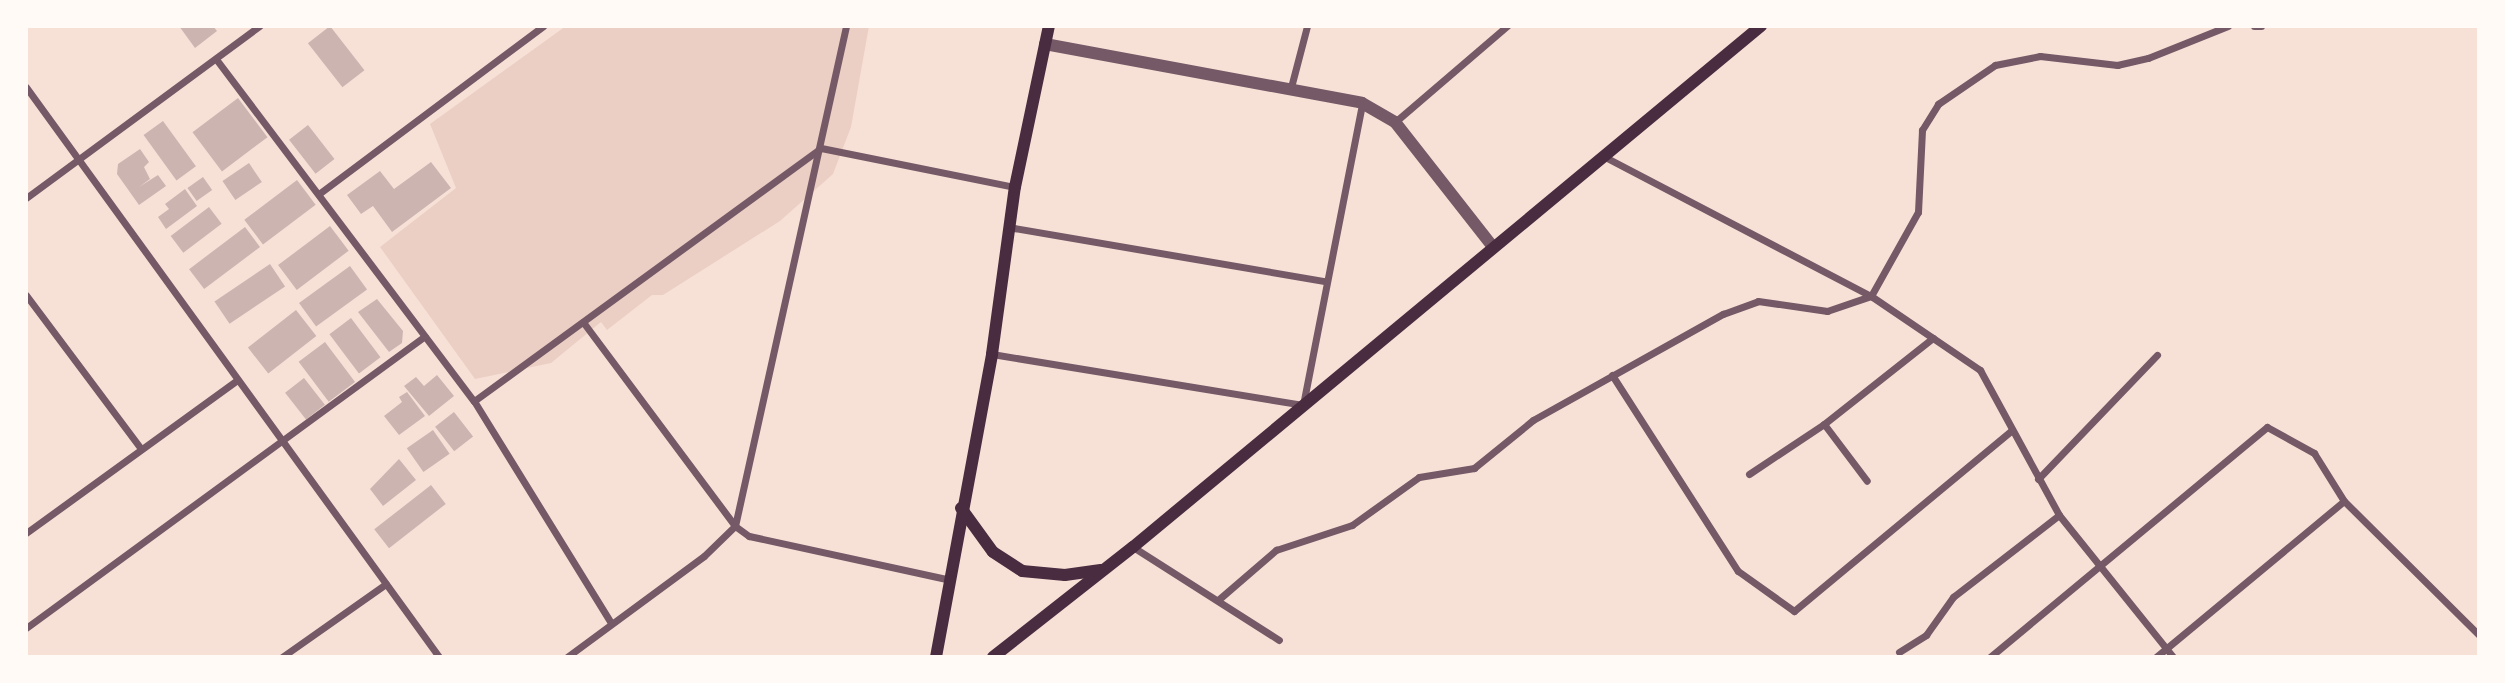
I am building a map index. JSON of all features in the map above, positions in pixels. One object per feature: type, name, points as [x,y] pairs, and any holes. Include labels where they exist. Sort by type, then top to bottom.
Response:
[{"type":"main road","points":[[936,657],[947,579],[992,354],[1015,187],[1049,26]]},
{"type":"main road","points":[[993,657],[1133,547],[1761,26]]},
{"type":"main road","points":[[961,508],[993,552],[1022,571],[1065,575],[1105,569]]},
{"type":"street","points":[[26,198],[259,26]]},
{"type":"street","points":[[320,192],[543,26]]},
{"type":"street","points":[[567,657],[704,556],[735,526],[846,26]]},
{"type":"street","points":[[1290,92],[1307,26]]},
{"type":"street","points":[[1395,122],[1507,26]]},
{"type":"street","points":[[1218,600],[1276,550],[1352,525],[1419,477],[1474,468],[1533,419],[1723,314],[1758,301],[1827,311],[1871,296],[1918,212],[1922,130],[1938,104],[1995,65],[2040,56],[2117,65],[2148,58],[2228,26]]},
{"type":"street","points":[[2254,26],[2260,26]]},
{"type":"street","points":[[1045,44],[1290,92],[1363,103],[1395,122],[1493,247]]},
{"type":"street","points":[[216,59],[320,192],[474,401],[611,623]]},
{"type":"street","points":[[26,87],[439,657]]},
{"type":"street","points":[[992,354],[1303,405],[1324,281],[1363,103]]},
{"type":"street","points":[[474,401],[821,148],[1015,187]]},
{"type":"street","points":[[1605,157],[1871,296],[1980,370],[2059,515],[2098,568],[2173,657]]},
{"type":"street","points":[[1008,227],[1324,281]]},
{"type":"street","points":[[26,295],[141,449]]},
{"type":"street","points":[[583,322],[735,526],[749,536],[947,579]]},
{"type":"street","points":[[26,628],[425,336]]},
{"type":"street","points":[[1749,474],[1824,425],[1933,338]]},
{"type":"street","points":[[2038,479],[2157,355]]},
{"type":"street","points":[[1612,375],[1738,572],[1794,611],[2012,430]]},
{"type":"street","points":[[26,533],[237,380]]},
{"type":"street","points":[[1824,425],[1867,481]]},
{"type":"street","points":[[1990,657],[2267,427],[2314,453],[2344,500],[2479,635]]},
{"type":"street","points":[[2156,657],[2344,500]]},
{"type":"street","points":[[1899,652],[1926,635],[1952,597],[2059,515]]},
{"type":"street","points":[[1133,547],[1279,640]]},
{"type":"street","points":[[282,657],[386,584]]},
{"type":"shaded area","points":[[566,26],[869,26],[851,127],[833,174],[780,221],[663,295],[652,295],[607,330],[601,322],[551,363],[475,379],[380,247],[456,188],[430,124]]},
{"type":"building","points":[[179,26],[213,26],[217,31],[195,48]]},
{"type":"building","points":[[330,26],[364,70],[342,87],[308,43]]},
{"type":"building","points":[[238,98],[267,137],[222,171],[192,132]]},
{"type":"building","points":[[163,121],[196,166],[176,180],[144,135]]},
{"type":"building","points":[[308,125],[334,159],[316,174],[289,140]]},
{"type":"building","points":[[140,149],[149,162],[144,167],[150,179],[139,187],[158,175],[166,186],[139,205],[117,174],[118,164]]},
{"type":"building","points":[[431,162],[451,188],[392,232],[373,206],[361,214],[347,195],[380,171],[394,189]]},
{"type":"building","points":[[249,163],[262,182],[235,200],[222,181]]},
{"type":"building","points":[[203,177],[212,190],[197,201],[187,188]]},
{"type":"building","points":[[297,180],[316,205],[263,244],[244,220]]},
{"type":"building","points":[[185,189],[197,206],[166,229],[158,217],[169,209],[165,204]]},
{"type":"building","points":[[209,207],[222,224],[183,253],[171,236]]},
{"type":"building","points":[[330,226],[349,251],[297,290],[278,265]]},
{"type":"building","points":[[245,227],[260,247],[204,289],[189,269]]},
{"type":"building","points":[[270,264],[285,286],[230,324],[214,301]]},
{"type":"building","points":[[350,266],[367,289],[316,326],[299,303]]},
{"type":"building","points":[[377,299],[403,331],[402,343],[389,352],[358,312]]},
{"type":"building","points":[[296,310],[316,336],[268,374],[248,348]]},
{"type":"building","points":[[351,318],[380,357],[359,373],[329,334]]},
{"type":"building","points":[[325,342],[355,382],[329,402],[299,362]]},
{"type":"building","points":[[437,375],[454,396],[429,416],[404,386],[416,377],[424,386]]},
{"type":"building","points":[[304,378],[325,405],[306,420],[285,393]]},
{"type":"building","points":[[407,392],[425,416],[399,435],[384,416],[402,402],[399,397]]},
{"type":"building","points":[[454,412],[473,436],[454,451],[435,427]]},
{"type":"building","points":[[433,430],[450,454],[423,472],[407,448]]},
{"type":"building","points":[[399,459],[416,480],[383,506],[370,489]]},
{"type":"building","points":[[431,485],[446,504],[389,548],[374,529]]}]
